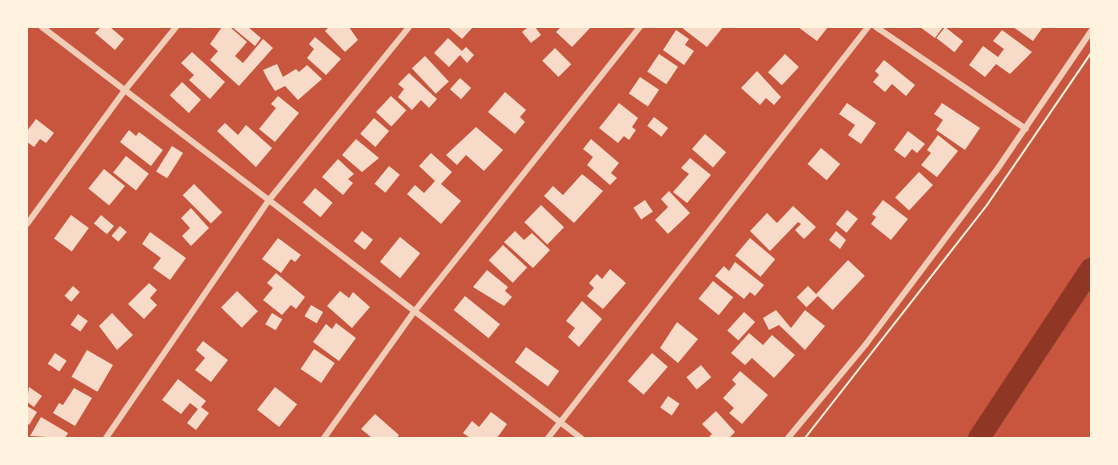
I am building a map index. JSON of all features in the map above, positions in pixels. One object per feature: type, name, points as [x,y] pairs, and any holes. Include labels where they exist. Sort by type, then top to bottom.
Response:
[{"type":"street","points":[[42,27],[581,438]]},
{"type":"street","points":[[27,224],[125,90],[176,27]]},
{"type":"street","points":[[106,438],[269,200],[409,27]]},
{"type":"street","points":[[324,438],[414,312],[640,27]]},
{"type":"street","points":[[548,438],[868,27]]},
{"type":"street","points":[[876,27],[1026,129]]},
{"type":"street","points":[[788,438],[866,344],[1026,129],[1091,32]]},
{"type":"path","points":[[805,438],[987,205],[1091,53]]},
{"type":"building","points":[[101,27],[110,27],[124,39],[115,50],[95,33]]},
{"type":"building","points":[[222,27],[230,27],[247,42],[235,56],[243,63],[263,39],[273,48],[239,86],[210,60],[218,51],[210,44]]},
{"type":"building","points":[[232,27],[248,27],[261,38],[255,46]]},
{"type":"building","points":[[329,27],[349,27],[358,40],[345,52],[325,31]]},
{"type":"building","points":[[448,27],[473,27],[462,39]]},
{"type":"building","points":[[528,27],[535,27],[541,35],[531,43],[522,32]]},
{"type":"building","points":[[561,27],[591,27],[572,47],[556,32]]},
{"type":"building","points":[[681,27],[723,27],[707,47]]},
{"type":"building","points":[[798,27],[828,27],[817,41]]},
{"type":"building","points":[[920,27],[943,27],[935,38]]},
{"type":"building","points":[[945,27],[963,41],[955,52],[936,38]]},
{"type":"building","points":[[1013,27],[1043,27],[1033,41]]},
{"type":"building","points":[[676,30],[689,39],[685,45],[694,51],[684,65],[663,50]]},
{"type":"building","points":[[1002,30],[1032,52],[1010,74],[996,64],[985,77],[969,65],[983,46],[998,57],[1004,49],[993,41]]},
{"type":"building","points":[[315,37],[341,59],[326,75],[307,58],[314,49],[309,44]]},
{"type":"building","points":[[448,38],[462,51],[466,47],[474,55],[467,63],[460,55],[449,67],[434,53]]},
{"type":"building","points":[[555,48],[571,64],[559,77],[542,61]]},
{"type":"building","points":[[192,52],[225,82],[210,99],[189,80],[194,75],[181,63]]},
{"type":"building","points":[[659,54],[678,67],[666,84],[647,71]]},
{"type":"building","points":[[785,54],[799,67],[782,85],[768,72]]},
{"type":"building","points":[[425,56],[449,82],[436,94],[412,68]]},
{"type":"building","points":[[884,60],[915,85],[906,96],[892,84],[885,92],[873,82],[879,75],[875,71]]},
{"type":"building","points":[[277,64],[283,77],[296,69],[299,72],[307,65],[322,79],[298,100],[285,86],[275,91],[268,80],[263,70]]},
{"type":"building","points":[[757,71],[781,97],[774,105],[766,98],[760,105],[741,88]]},
{"type":"building","points":[[409,73],[437,99],[429,108],[421,100],[412,110],[398,97],[404,89],[398,84]]},
{"type":"building","points":[[640,77],[659,90],[648,106],[629,94]]},
{"type":"building","points":[[460,78],[471,88],[461,99],[450,89]]},
{"type":"building","points":[[182,82],[201,100],[189,113],[170,95]]},
{"type":"building","points":[[505,92],[526,110],[520,117],[525,122],[515,134],[488,112]]},
{"type":"building","points":[[278,96],[299,113],[275,142],[259,129],[276,108],[271,104]]},
{"type":"building","points":[[391,96],[406,110],[391,126],[376,112]]},
{"type":"building","points":[[619,103],[638,118],[632,127],[636,130],[629,140],[624,136],[618,143],[599,128]]},
{"type":"building","points":[[847,103],[876,123],[861,144],[848,135],[855,125],[839,114]]},
{"type":"building","points":[[942,103],[980,128],[965,150],[936,130],[943,120],[934,114]]},
{"type":"building","points":[[654,117],[668,128],[661,137],[647,126]]},
{"type":"building","points":[[374,118],[389,131],[375,147],[360,134]]},
{"type":"building","points":[[36,119],[54,133],[46,143],[40,139],[34,147],[27,142],[27,131]]},
{"type":"building","points":[[225,123],[238,135],[246,125],[272,148],[256,167],[217,131]]},
{"type":"building","points":[[476,127],[503,150],[484,171],[466,155],[457,165],[446,155]]},
{"type":"building","points":[[129,130],[136,136],[139,132],[163,150],[151,166],[120,142]]},
{"type":"building","points":[[908,131],[925,144],[917,153],[912,149],[905,158],[894,150]]},
{"type":"building","points":[[705,134],[726,152],[713,167],[692,149]]},
{"type":"building","points":[[938,135],[958,151],[937,177],[921,165],[931,153],[927,150]]},
{"type":"building","points":[[356,139],[379,158],[362,172],[342,155]]},
{"type":"building","points":[[591,139],[619,163],[611,173],[617,178],[610,185],[587,165],[593,157],[583,149]]},
{"type":"building","points":[[172,146],[183,153],[167,178],[156,171]]},
{"type":"building","points":[[821,148],[840,164],[827,180],[808,164]]},
{"type":"building","points":[[431,153],[452,172],[441,184],[461,201],[441,224],[407,194],[415,185],[424,193],[435,181],[419,166]]},
{"type":"building","points":[[126,156],[149,174],[136,190],[113,173]]},
{"type":"building","points":[[690,158],[711,175],[687,203],[673,192],[689,174],[681,168]]},
{"type":"building","points":[[338,159],[354,174],[348,179],[353,183],[343,195],[322,177]]},
{"type":"building","points":[[389,166],[400,175],[385,193],[375,184]]},
{"type":"building","points":[[104,169],[125,186],[109,205],[88,188]]},
{"type":"building","points":[[919,172],[933,185],[909,211],[895,198]]},
{"type":"building","points":[[582,174],[603,191],[574,223],[544,196],[553,186],[563,195]]},
{"type":"building","points":[[194,184],[222,212],[211,224],[183,195]]},
{"type":"building","points":[[315,188],[333,203],[320,217],[303,203]]},
{"type":"building","points":[[669,191],[690,213],[668,234],[655,220],[668,207],[661,199]]},
{"type":"building","points":[[645,200],[653,212],[641,219],[633,208]]},
{"type":"building","points":[[883,200],[908,219],[891,240],[871,224],[876,217],[872,214]]},
{"type":"building","points":[[541,205],[564,227],[547,244],[524,222]]},
{"type":"building","points":[[793,206],[816,227],[804,239],[795,230],[801,224],[798,222],[770,251],[750,231],[767,213],[777,223]]},
{"type":"building","points":[[191,208],[209,228],[191,246],[182,236],[190,228],[181,218]]},
{"type":"building","points":[[847,210],[858,219],[847,233],[836,224]]},
{"type":"building","points":[[71,215],[89,228],[72,251],[54,238]]},
{"type":"building","points":[[101,215],[114,226],[107,234],[94,223]]},
{"type":"building","points":[[120,226],[127,232],[118,242],[111,236]]},
{"type":"building","points":[[362,231],[373,240],[365,250],[354,241]]},
{"type":"building","points":[[515,231],[524,240],[532,233],[550,250],[533,268],[504,242]]},
{"type":"building","points":[[836,231],[846,240],[840,249],[829,240]]},
{"type":"building","points":[[150,232],[186,258],[170,280],[153,268],[161,258],[142,244]]},
{"type":"building","points":[[400,237],[420,253],[400,278],[380,262]]},
{"type":"building","points":[[278,238],[301,255],[295,262],[291,259],[281,273],[262,259]]},
{"type":"building","points":[[750,238],[775,259],[760,277],[735,256]]},
{"type":"building","points":[[503,245],[527,268],[513,283],[489,260]]},
{"type":"building","points":[[848,260],[865,276],[833,310],[816,294]]},
{"type":"building","points":[[735,262],[764,285],[755,296],[750,292],[744,299],[715,276],[724,266],[729,271]]},
{"type":"building","points":[[610,269],[626,283],[603,309],[587,296],[594,288],[589,283],[597,274],[602,279]]},
{"type":"building","points":[[487,270],[508,287],[505,291],[512,297],[504,306],[473,287]]},
{"type":"building","points":[[276,273],[305,297],[296,309],[291,305],[282,315],[263,300],[273,288],[267,283]]},
{"type":"building","points":[[713,281],[733,297],[719,315],[699,299]]},
{"type":"building","points":[[149,283],[157,290],[150,298],[157,305],[144,319],[128,304]]},
{"type":"building","points":[[73,286],[80,292],[71,302],[64,296]]},
{"type":"building","points":[[808,286],[818,296],[807,307],[797,297]]},
{"type":"building","points":[[237,291],[258,311],[242,328],[221,308]]},
{"type":"building","points":[[340,291],[349,298],[353,292],[370,307],[352,328],[327,306]]},
{"type":"building","points":[[465,296],[500,324],[489,338],[454,310]]},
{"type":"building","points":[[582,301],[602,319],[579,347],[568,337],[575,328],[566,321]]},
{"type":"building","points":[[311,305],[323,312],[317,323],[304,316]]},
{"type":"building","points":[[776,310],[791,328],[805,310],[825,326],[805,350],[779,325],[769,330],[763,318]]},
{"type":"building","points":[[744,312],[755,322],[738,341],[727,331]]},
{"type":"building","points":[[112,313],[133,335],[117,350],[99,326]]},
{"type":"building","points":[[272,313],[282,319],[276,330],[265,324]]},
{"type":"building","points":[[78,314],[88,321],[80,332],[71,325]]},
{"type":"building","points":[[677,322],[698,339],[678,363],[660,348]]},
{"type":"building","points":[[336,323],[356,338],[339,361],[313,342],[326,324],[332,329]]},
{"type":"building","points":[[749,333],[763,345],[772,335],[795,355],[774,378],[752,358],[745,365],[731,353]]},
{"type":"building","points":[[203,341],[228,360],[211,382],[195,370],[205,358],[196,350]]},
{"type":"building","points":[[526,347],[559,371],[548,386],[515,362]]},
{"type":"building","points":[[314,349],[335,363],[321,383],[301,369]]},
{"type":"building","points":[[87,350],[113,365],[97,392],[72,377]]},
{"type":"building","points":[[55,353],[67,361],[59,372],[48,364]]},
{"type":"building","points":[[652,353],[668,367],[644,395],[628,381]]},
{"type":"building","points":[[701,365],[711,377],[697,389],[686,377]]},
{"type":"building","points":[[740,371],[768,395],[742,424],[729,413],[734,408],[723,398],[736,384],[732,380]]},
{"type":"building","points":[[178,379],[206,401],[201,407],[209,413],[196,430],[187,423],[198,409],[190,403],[181,414],[162,400]]},
{"type":"building","points":[[29,387],[42,396],[34,407],[27,402]]},
{"type":"building","points":[[275,387],[297,404],[279,427],[257,410]]},
{"type":"building","points":[[74,388],[92,398],[75,426],[53,413],[59,403],[63,405]]},
{"type":"building","points":[[668,396],[680,404],[672,415],[660,408]]},
{"type":"building","points":[[27,406],[37,412],[29,425],[27,423]]},
{"type":"building","points":[[716,411],[735,432],[729,438],[708,438],[712,434],[702,424]]},
{"type":"building","points":[[491,412],[507,424],[497,438],[470,438],[463,433],[472,421],[479,427]]},
{"type":"building","points":[[375,414],[399,435],[397,438],[372,438],[361,429]]},
{"type":"building","points":[[41,417],[68,433],[65,438],[30,436]]},
{"type":"waterway","points":[[979,438],[1091,269]]}]
